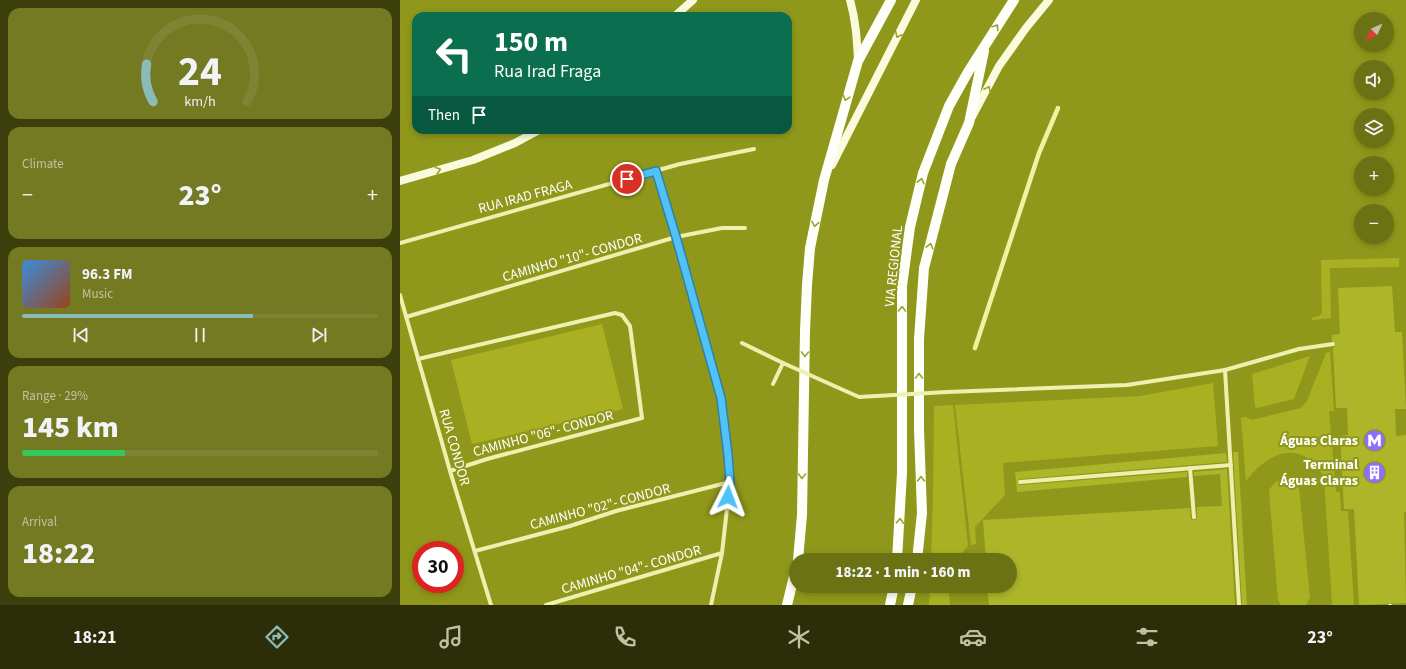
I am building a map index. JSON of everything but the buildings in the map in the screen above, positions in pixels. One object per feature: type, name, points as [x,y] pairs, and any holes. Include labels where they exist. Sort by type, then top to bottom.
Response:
[{"type":"main road","points":[[680,12],[693,0]]},
{"type":"main road","points":[[850,0],[855,17],[858,61]]},
{"type":"main road","points":[[799,553],[802,515],[807,285],[810,248],[824,180],[858,61],[891,0]]},
{"type":"main road","points":[[824,180],[916,0]]},
{"type":"main road","name":"VIA REGIONAL","points":[[897,553],[902,473],[902,286],[910,227],[923,173],[949,106],[1014,0]]},
{"type":"main road","points":[[918,553],[922,513],[919,429],[919,339],[924,268],[951,164],[969,123],[1000,66],[1026,28],[1048,0]]},
{"type":"main road","points":[[969,123],[986,44]]},
{"type":"main road","points":[[400,181],[473,160],[515,143],[532,134]]},
{"type":"main road","points":[[787,605],[790,593]]},
{"type":"main road","points":[[890,605],[893,593]]},
{"type":"main road","points":[[908,605],[911,593]]},
{"type":"street","name":"RUA IRAD FRAGA","points":[[400,244],[680,164],[754,149]]},
{"type":"street","points":[[656,171],[721,398],[725,420],[730,482],[722,554],[711,605]]},
{"type":"street","name":"CAMINHO \"10\"- CONDOR","points":[[406,317],[676,237],[722,228],[745,228]]},
{"type":"street","name":"RUA CONDOR","points":[[400,295],[450,471],[476,551],[491,605]]},
{"type":"street","name":"CAMINHO \"06\"- CONDOR","points":[[418,359],[615,313],[622,315],[630,326],[642,418],[487,459],[450,471]]},
{"type":"street","points":[[742,343],[859,397],[1128,385],[1225,370],[1299,349],[1333,344]]},
{"type":"street","points":[[773,384],[783,363]]},
{"type":"street","points":[[1225,370],[1239,605]]},
{"type":"street","points":[[1020,482],[1231,465]]},
{"type":"street","points":[[1190,468],[1194,517]]},
{"type":"street","name":"CAMINHO \"02\"- CONDOR","points":[[476,551],[570,526],[616,511],[730,482]]},
{"type":"street","name":"CAMINHO \"04\"- CONDOR","points":[[546,605],[722,554]]},
{"type":"shaded area","points":[[1399,258],[1399,267],[1330,268],[1331,318],[1312,320],[1312,318],[1319,316],[1322,313],[1321,260]]},
{"type":"shaded area","points":[[602,324],[623,409],[472,444],[451,360]]},
{"type":"shaded area","points":[[1330,352],[1334,411],[1329,411],[1336,492],[1340,492],[1341,511],[1348,511],[1354,605],[1332,605],[1324,477],[1319,468],[1306,457],[1296,453],[1287,453],[1278,455],[1260,466],[1246,481],[1241,418],[1246,417],[1252,420],[1301,408],[1307,401],[1326,353]]},
{"type":"shaded area","points":[[1310,356],[1294,399],[1257,408],[1255,407],[1252,374]]},
{"type":"shaded area","points":[[1213,383],[1218,446],[1003,463],[1005,495],[975,527],[976,544],[971,545],[955,405],[1140,396]]},
{"type":"shaded area","points":[[953,405],[968,546],[962,553],[931,553],[934,406]]},
{"type":"shaded area","points":[[1284,479],[1292,481],[1299,488],[1310,597],[1306,605],[1281,605],[1278,600],[1269,490],[1275,482]]},
{"type":"shaded area","points":[[930,593],[949,593],[950,605],[929,605]]},
{"type":"waterway","points":[[975,348],[1039,153],[1058,108]]},
{"type":"place","name":"Águas Claras","points":[[1374,440]]},
{"type":"place","name":"Terminal Águas Claras","points":[[1374,472]]},
{"type":"route","points":[[627,179],[656,171],[721,398],[725,420],[730,482],[728,497]]}]
